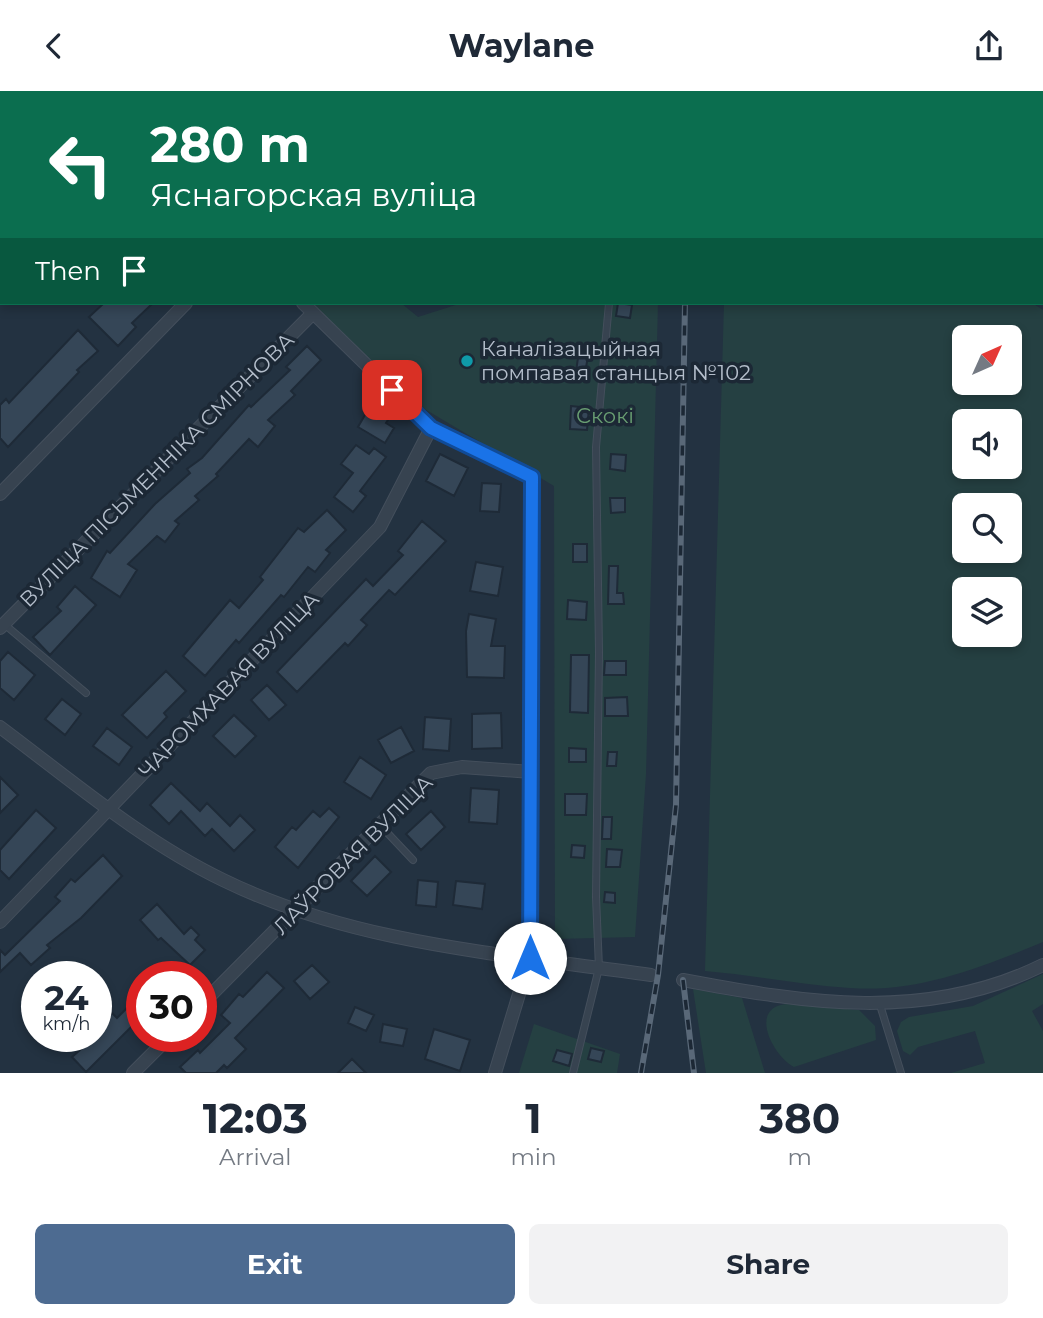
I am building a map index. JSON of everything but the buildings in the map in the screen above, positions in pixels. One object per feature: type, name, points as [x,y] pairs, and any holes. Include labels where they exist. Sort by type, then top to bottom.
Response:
[{"type":"street","points":[[0,494],[184,305]]},
{"type":"street","points":[[305,305],[431,428],[532,477],[530,958],[495,1073]]},
{"type":"street","name":"ВУЛІЦА ПІСЬМЕННІКА СМІРНОВА","points":[[2,626],[313,313]]},
{"type":"street","name":"ЧАРОМХАВАЯ ВУЛІЦА","points":[[0,922],[380,527],[431,428]]},
{"type":"street","points":[[0,727],[159,843],[222,880],[293,910],[347,927],[430,944],[651,975]]},
{"type":"street","name":"ЛАЎРОВАЯ ВУЛІЦА","points":[[217,989],[431,773],[462,767],[531,772]]},
{"type":"street","points":[[682,980],[819,1002],[880,1005],[962,993],[1023,975],[1043,965]]},
{"type":"street","points":[[133,1073],[154,1052]]},
{"type":"lane","points":[[573,1073],[599,968],[596,897],[600,653],[596,447],[609,305]]},
{"type":"lane","points":[[2,626],[86,693]]},
{"type":"lane","points":[[380,825],[413,860]]},
{"type":"lane","points":[[880,1005],[901,1073]]},
{"type":"green space","name":"Скокі","points":[[314,305],[403,305],[418,317],[456,305],[658,305],[646,774],[635,937],[555,939],[554,486],[418,405]]},
{"type":"green space","points":[[724,305],[1035,305],[1043,310],[1043,942],[973,969],[925,982],[875,988],[814,985],[705,971]]},
{"type":"green space","points":[[1043,974],[1043,1004],[1032,1011],[1043,1031],[1043,1073],[951,1073],[985,1063],[975,1031],[918,1047],[910,1055],[903,1051],[897,1031],[901,1022],[909,1017],[973,1006]]},
{"type":"green space","points":[[693,989],[742,998],[765,1073],[706,1073]]},
{"type":"green space","points":[[786,1004],[859,1010],[875,1026],[876,1040],[794,1067],[772,1043],[766,1023],[768,1014],[775,1007]]},
{"type":"green space","points":[[534,1024],[620,1054],[617,1073],[519,1073]]},
{"type":"railway","points":[[641,1073],[658,975],[676,805],[685,305]]},
{"type":"railway","points":[[683,980],[694,1073]]},
{"type":"place","name":"Каналізацыйная помпавая станцыя №102","points":[[467,361]]},
{"type":"route","points":[[392,390],[431,428],[532,477],[530,958]]}]
